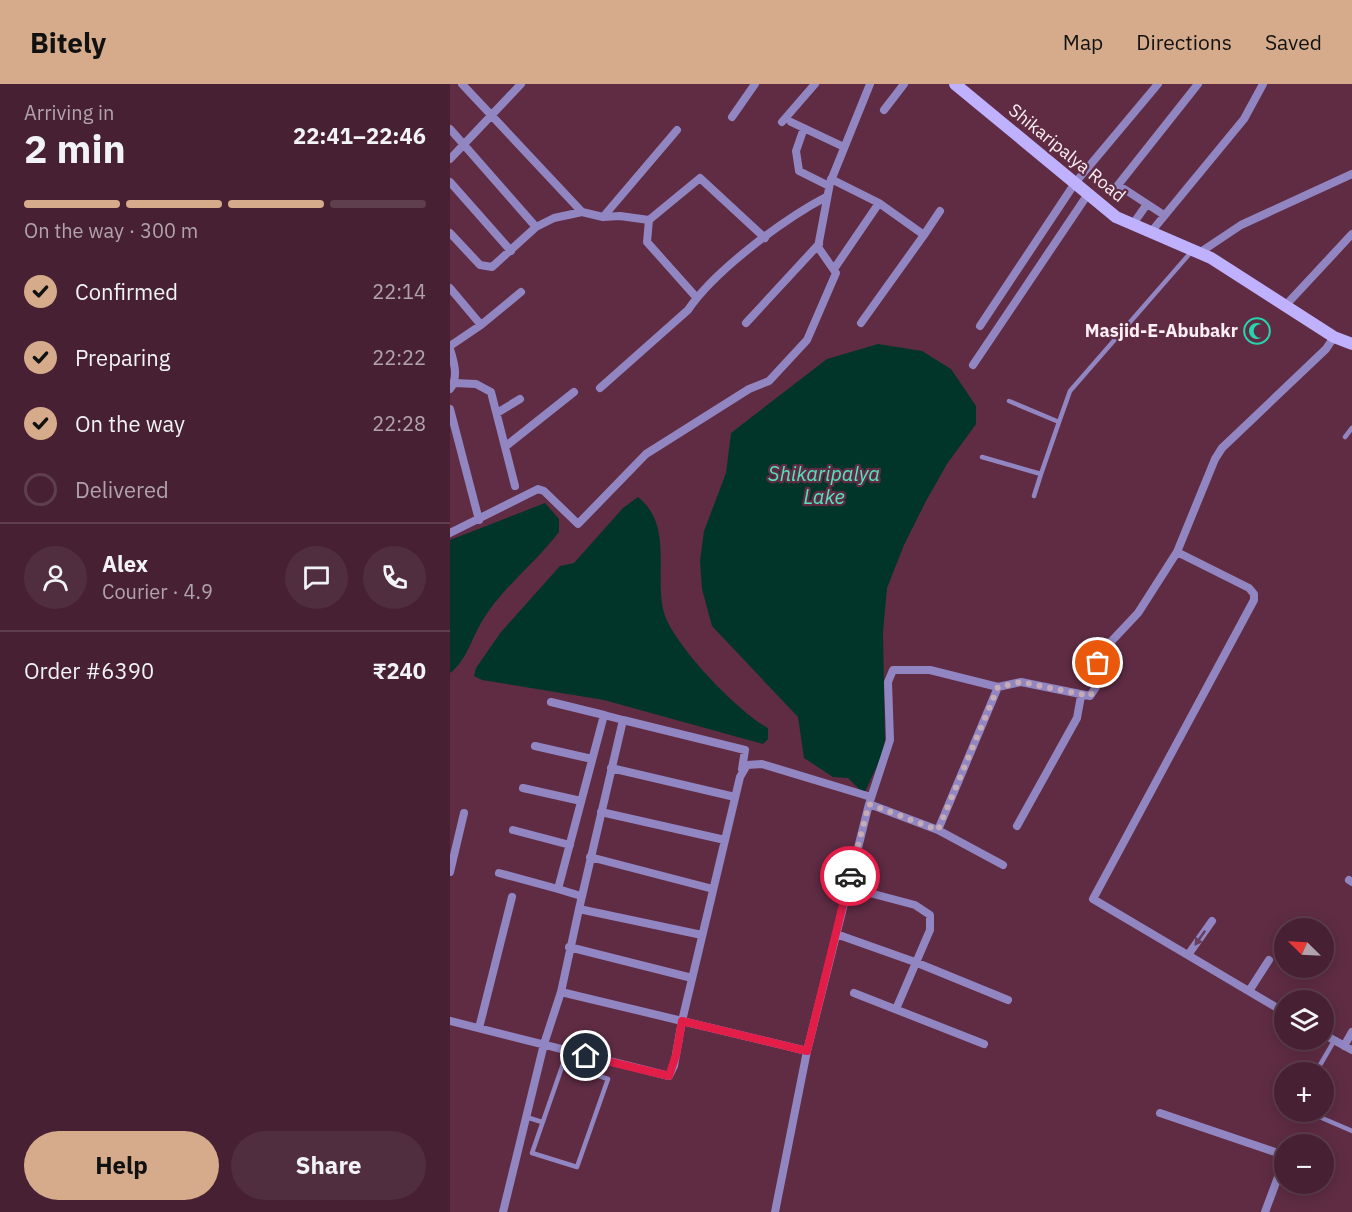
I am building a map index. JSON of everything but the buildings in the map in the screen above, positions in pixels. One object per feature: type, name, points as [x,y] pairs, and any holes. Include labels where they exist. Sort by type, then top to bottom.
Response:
[{"type":"street","points":[[462,84],[582,213]]},
{"type":"street","points":[[450,159],[521,84]]},
{"type":"street","points":[[732,117],[755,84]]},
{"type":"street","points":[[815,84],[787,122],[844,147]]},
{"type":"street","points":[[450,533],[538,489],[544,491],[578,524],[646,454],[749,389],[769,381],[807,340],[836,273],[818,247],[826,197],[870,84]]},
{"type":"street","points":[[884,110],[904,84]]},
{"type":"street","name":"Shikaripalya Road","points":[[955,84],[1116,217],[1196,251],[1334,337],[1352,344]]},
{"type":"street","points":[[980,326],[1075,183],[1158,84]]},
{"type":"street","points":[[1164,215],[1118,185],[1198,84]]},
{"type":"street","points":[[1151,232],[1244,119],[1263,84]]},
{"type":"street","points":[[804,128],[796,151],[799,171],[879,203],[924,235]]},
{"type":"street","points":[[450,129],[536,227]]},
{"type":"street","points":[[603,217],[678,130]]},
{"type":"street","points":[[1196,251],[1241,225],[1352,174]]},
{"type":"street","points":[[696,297],[647,242],[649,220],[693,181],[700,178],[765,238]]},
{"type":"street","points":[[450,182],[511,251]]},
{"type":"street","points":[[973,365],[1088,194]]},
{"type":"street","points":[[600,388],[688,310],[696,297],[727,267],[787,218],[826,197]]},
{"type":"street","points":[[834,269],[879,203]]},
{"type":"street","points":[[1132,224],[1147,204]]},
{"type":"street","points":[[861,322],[940,211]]},
{"type":"street","points":[[450,233],[480,265],[486,268],[492,267],[536,227],[554,218],[582,213],[649,220]]},
{"type":"street","points":[[1285,306],[1352,234]]},
{"type":"street","points":[[746,323],[819,244]]},
{"type":"street","points":[[450,288],[481,325]]},
{"type":"street","points":[[515,486],[491,392],[486,388],[452,386],[450,348],[521,292]]},
{"type":"street","points":[[775,1212],[807,1051],[870,800],[890,740],[890,673],[897,669],[930,670],[998,687],[1021,682],[1081,696],[1093,694],[1098,663],[1106,647],[1138,614],[1177,552],[1222,448],[1326,349],[1334,337]]},
{"type":"street","points":[[506,446],[574,392]]},
{"type":"street","points":[[497,413],[520,399]]},
{"type":"street","points":[[450,409],[479,520]]},
{"type":"street","points":[[1177,552],[1250,588],[1254,594],[1254,600],[1093,899],[1274,1006]]},
{"type":"street","points":[[938,830],[998,687]]},
{"type":"street","points":[[1017,826],[1077,718],[1081,696]]},
{"type":"street","points":[[450,1021],[669,1076],[676,1055],[746,750],[551,702]]},
{"type":"street","points":[[558,889],[604,715]]},
{"type":"street","points":[[503,1212],[544,1044],[561,992],[569,947],[623,720]]},
{"type":"street","points":[[535,746],[592,759]]},
{"type":"street","points":[[742,769],[747,765],[762,764],[870,800],[938,830],[1003,864]]},
{"type":"street","points":[[611,768],[735,797]]},
{"type":"street","points":[[523,788],[581,801]]},
{"type":"street","points":[[601,812],[725,840]]},
{"type":"street","points":[[450,872],[464,813]]},
{"type":"street","points":[[513,830],[570,845]]},
{"type":"street","points":[[590,857],[713,889]]},
{"type":"street","points":[[499,873],[582,896]]},
{"type":"street","points":[[847,887],[915,905],[930,915],[930,930],[896,1009]]},
{"type":"street","points":[[478,1028],[512,897]]},
{"type":"street","points":[[579,909],[702,935]]},
{"type":"street","points":[[1188,955],[1212,921]]},
{"type":"street","points":[[836,934],[915,962],[1008,1000]]},
{"type":"street","points":[[569,947],[692,978]]},
{"type":"street","points":[[1249,992],[1269,960]]},
{"type":"street","points":[[561,992],[807,1051]]},
{"type":"street","points":[[854,993],[984,1044]]},
{"type":"street","points":[[1335,1041],[1348,1048],[1352,1032]]},
{"type":"street","points":[[1160,1113],[1274,1152]]},
{"type":"street","points":[[1266,1212],[1274,1188]]},
{"type":"lane","points":[[1034,496],[1070,391],[1196,251]]},
{"type":"lane","points":[[1009,401],[1059,423]]},
{"type":"lane","points":[[1345,437],[1352,428]]},
{"type":"lane","points":[[982,457],[1041,474]]},
{"type":"lane","points":[[1322,1062],[1335,1041]]},
{"type":"lane","points":[[563,1064],[608,1079],[577,1167],[532,1153],[543,1122],[563,1064]]},
{"type":"lane","points":[[526,1117],[543,1122]]},
{"type":"lane","points":[[1331,1122],[1352,1131]]},
{"type":"water","name":"Shikaripalya Lake","points":[[878,344],[922,351],[951,369],[976,406],[976,424],[947,464],[926,501],[904,545],[887,588],[883,632],[885,740],[882,755],[864,794],[848,778],[833,777],[804,758],[798,717],[712,626],[702,589],[700,561],[704,531],[726,473],[731,433],[827,359]]},
{"type":"water","points":[[638,497],[649,508],[656,521],[661,550],[661,595],[668,623],[691,657],[707,675],[740,708],[768,728],[768,739],[763,744],[604,700],[482,680],[474,676],[476,668],[501,632],[560,566],[574,563],[623,508]]},
{"type":"water","points":[[545,503],[559,519],[559,532],[489,610],[464,656],[450,673],[450,540]]},
{"type":"way so far","points":[[850,876],[869,804],[938,830],[998,687],[1021,682],[1090,696],[1096,687],[1098,663]]},
{"type":"place","name":"Masjid-E-Abubakr","points":[[1257,331]]},
{"type":"route","points":[[586,1056],[669,1076],[674,1066],[682,1021],[807,1051],[850,876]]}]
